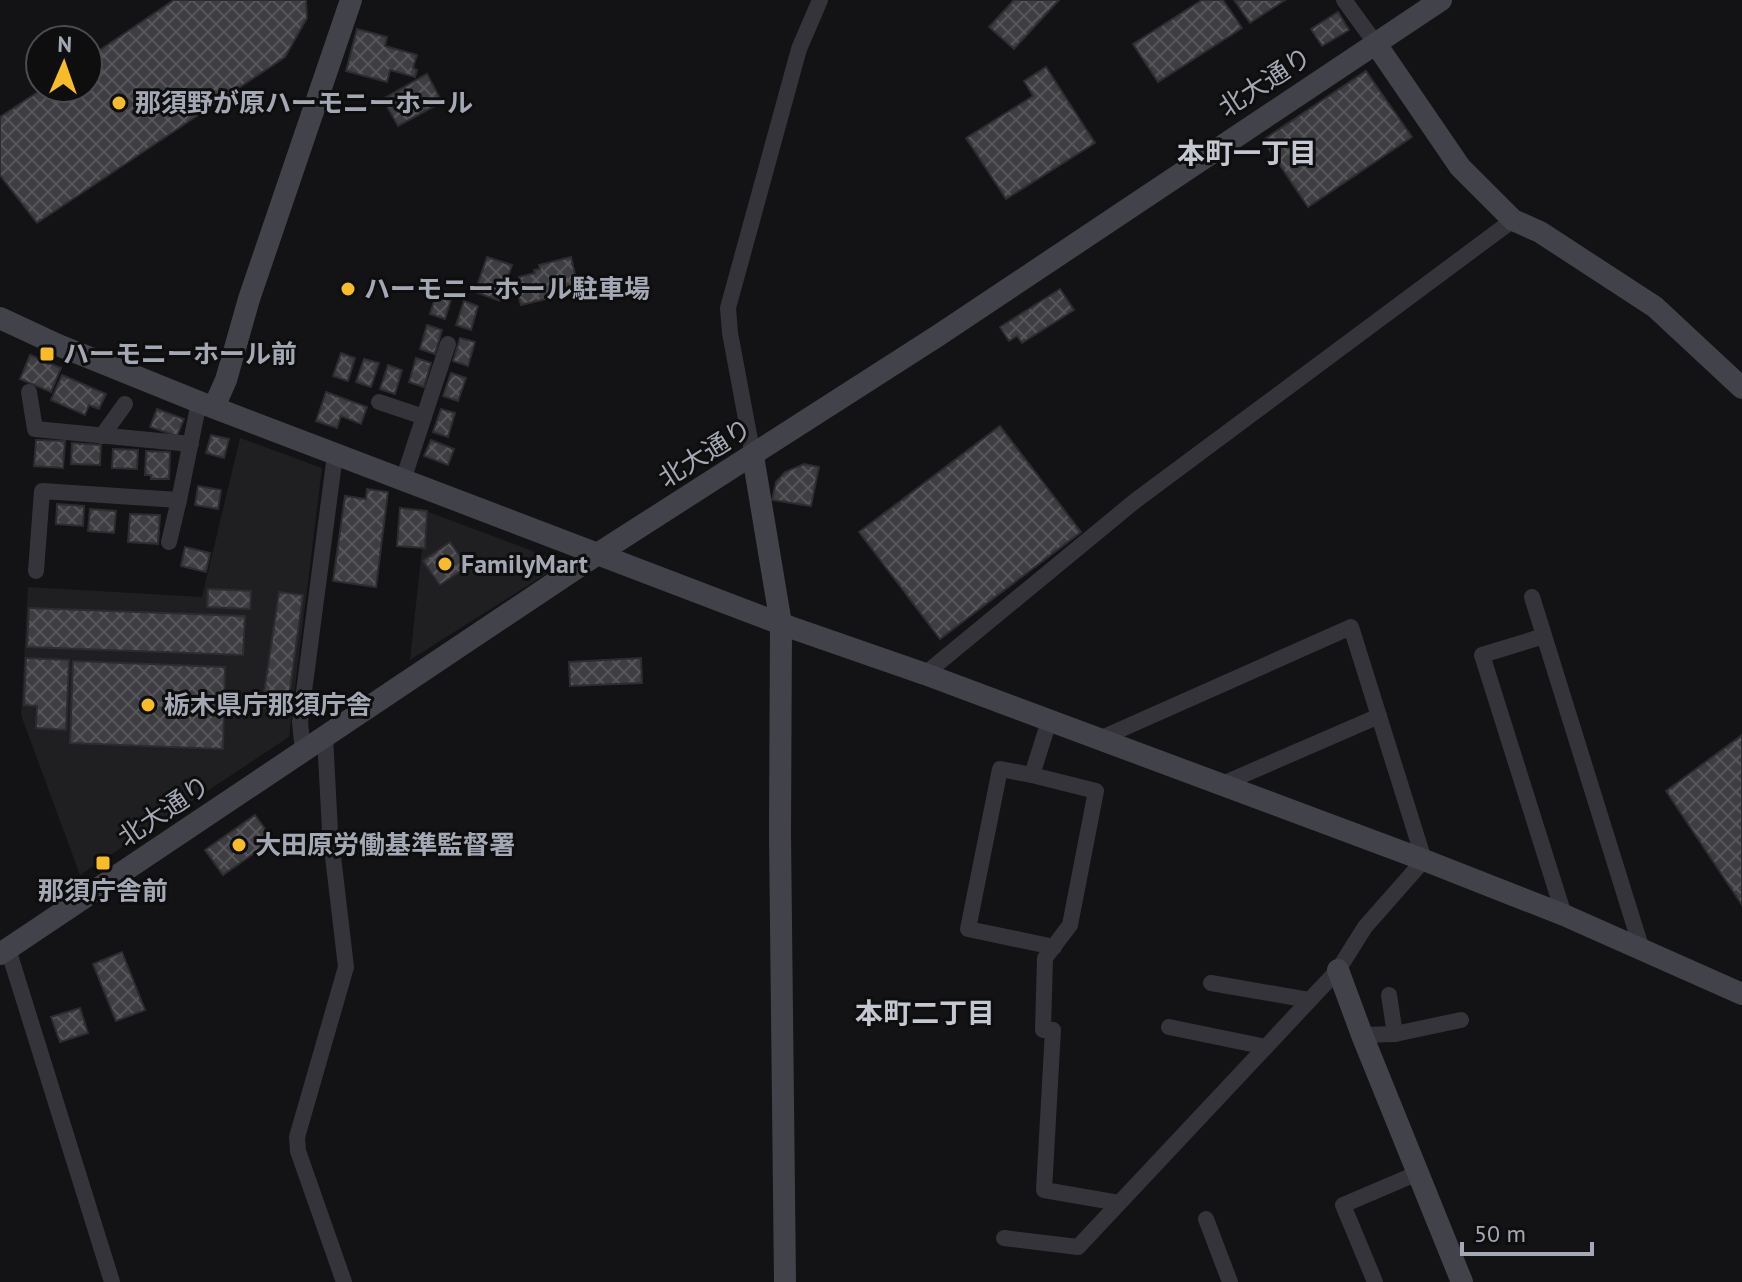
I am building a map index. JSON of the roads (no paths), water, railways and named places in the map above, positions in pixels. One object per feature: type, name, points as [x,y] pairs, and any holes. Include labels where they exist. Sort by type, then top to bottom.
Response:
[{"type":"street","points":[[169,542],[191,444],[206,404],[226,380],[249,299],[351,0]]},
{"type":"street","points":[[1344,0],[1460,167],[1513,220],[1540,232],[1655,307],[1742,388]]},
{"type":"street","name":"北大通り","points":[[4,952],[599,553],[753,456],[1441,0]]},
{"type":"street","points":[[785,1282],[781,624],[728,308],[814,3]]},
{"type":"street","points":[[925,674],[1135,501],[1513,220]]},
{"type":"street","points":[[0,318],[58,345],[335,455],[781,624],[925,674],[1424,860],[1564,915],[1742,994]]},
{"type":"street","points":[[403,480],[448,344]]},
{"type":"street","points":[[29,392],[35,429],[191,444]]},
{"type":"street","points":[[379,402],[424,417]]},
{"type":"street","points":[[102,436],[125,404]]},
{"type":"street","points":[[303,752],[300,722],[335,455]]},
{"type":"street","points":[[36,571],[42,491],[179,500]]},
{"type":"street","points":[[1532,597],[1642,950]]},
{"type":"street","points":[[1097,740],[1351,627],[1424,860]]},
{"type":"street","points":[[1544,636],[1482,655],[1564,915]]},
{"type":"street","points":[[1220,785],[1379,716]]},
{"type":"street","points":[[1032,775],[1049,721]]},
{"type":"street","points":[[325,737],[330,831],[346,967],[297,1137],[298,1151],[344,1282]]},
{"type":"street","points":[[1054,947],[968,929],[1000,769],[1096,791],[1070,925],[1054,947],[1045,958],[1043,1030],[1053,1030],[1044,1190],[1119,1203]]},
{"type":"street","points":[[1004,1238],[1078,1247],[1338,970],[1365,927],[1424,860]]},
{"type":"street","points":[[4,952],[112,1282]]},
{"type":"street","points":[[1338,970],[1462,1282]]},
{"type":"street","points":[[1211,983],[1309,1000]]},
{"type":"street","points":[[1389,995],[1395,1034]]},
{"type":"street","points":[[1362,1035],[1395,1034],[1461,1020]]},
{"type":"street","points":[[1169,1027],[1266,1047]]},
{"type":"street","points":[[1375,1282],[1343,1205],[1418,1173]]},
{"type":"street","points":[[1206,1219],[1230,1282]]},
{"type":"place","name":"那須野が原ハーモニーホール","points":[[119,103]]},
{"type":"place","name":"ハーモニーホール駐車場","points":[[348,289]]},
{"type":"place","name":"ハーモニーホール前","points":[[47,354]]},
{"type":"place","name":"FamilyMart","points":[[445,564]]},
{"type":"place","name":"栃木県庁那須庁舎","points":[[148,705]]},
{"type":"place","name":"大田原労働基準監督署","points":[[239,845]]},
{"type":"place","name":"那須庁舎前","points":[[103,863]]},
{"type":"district","name":"本町一丁目","points":[[1247,153]]},
{"type":"district","name":"本町二丁目","points":[[925,1013]]}]
